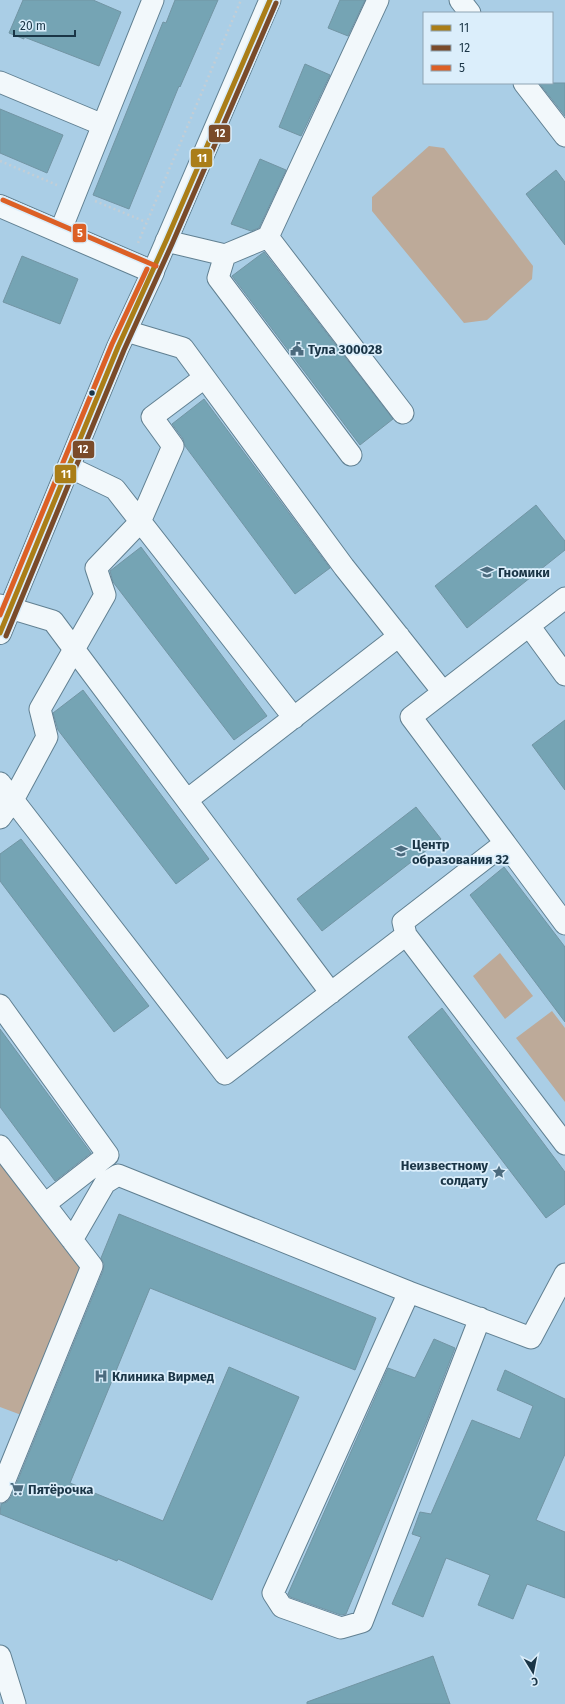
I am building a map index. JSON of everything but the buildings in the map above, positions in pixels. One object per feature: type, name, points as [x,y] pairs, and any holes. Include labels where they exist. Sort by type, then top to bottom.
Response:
[{"type":"main road","points":[[0,206],[153,272],[126,331],[69,467],[5,607],[0,633]]},
{"type":"street","points":[[60,232],[153,0]]},
{"type":"street","points":[[153,272],[270,0]]},
{"type":"street","points":[[166,241],[225,255],[268,237],[378,0]]},
{"type":"street","points":[[460,0],[469,12]]},
{"type":"street","points":[[0,82],[103,125]]},
{"type":"street","points":[[525,84],[565,136]]},
{"type":"street","points":[[268,237],[403,413]]},
{"type":"street","points":[[225,255],[218,278],[351,455]]},
{"type":"street","points":[[126,331],[183,348],[344,567],[444,692]]},
{"type":"street","points":[[0,818],[13,800],[47,737],[40,709],[105,595],[96,568],[140,522],[173,446],[152,417],[204,378]]},
{"type":"street","points":[[69,467],[115,489],[294,718]]},
{"type":"street","points":[[565,598],[530,627],[411,717],[565,924]]},
{"type":"street","points":[[5,607],[52,621],[331,993]]},
{"type":"street","points":[[530,627],[565,675]]},
{"type":"street","points":[[187,800],[399,636]]},
{"type":"street","points":[[0,784],[225,1074],[406,935]]},
{"type":"street","points":[[505,843],[403,922],[406,935],[565,1144]]},
{"type":"street","points":[[0,1005],[108,1155],[45,1204]]},
{"type":"street","points":[[0,1146],[92,1266],[0,1492]]},
{"type":"street","points":[[72,1240],[106,1183],[118,1175],[409,1292],[531,1338],[565,1274]]},
{"type":"street","points":[[409,1292],[273,1593],[282,1607],[341,1628],[362,1622],[480,1318]]},
{"type":"street","points":[[0,1656],[15,1704]]},
{"type":"path","points":[[131,262],[240,0]]},
{"type":"shaded area","points":[[429,146],[444,148],[533,266],[532,279],[487,320],[464,323],[372,211],[372,197]]},
{"type":"shaded area","points":[[500,953],[533,996],[505,1019],[473,976]]},
{"type":"shaded area","points":[[552,1011],[565,1028],[565,1102],[516,1038]]},
{"type":"shaded area","points":[[0,1164],[85,1275],[24,1416],[0,1407]]},
{"type":"transit line","name":"11","points":[[0,633],[118,347],[166,241],[270,0]]},
{"type":"transit line","name":"12","points":[[6,636],[124,350],[172,244],[276,3]]},
{"type":"transit line","name":"5","points":[[3,200],[156,266]]},
{"type":"transit line","name":"5","points":[[0,615],[112,344],[147,269]]},
{"type":"place","name":"Тула 300028","points":[[297,349]]},
{"type":"place","name":"Гномики","points":[[487,572]]},
{"type":"place","name":"Центр образования 32","points":[[401,851]]},
{"type":"place","name":"Неизвестному солдату","points":[[499,1172]]},
{"type":"place","name":"Клиника Вирмед","points":[[101,1376]]},
{"type":"place","name":"Пятёрочка","points":[[17,1489]]}]
